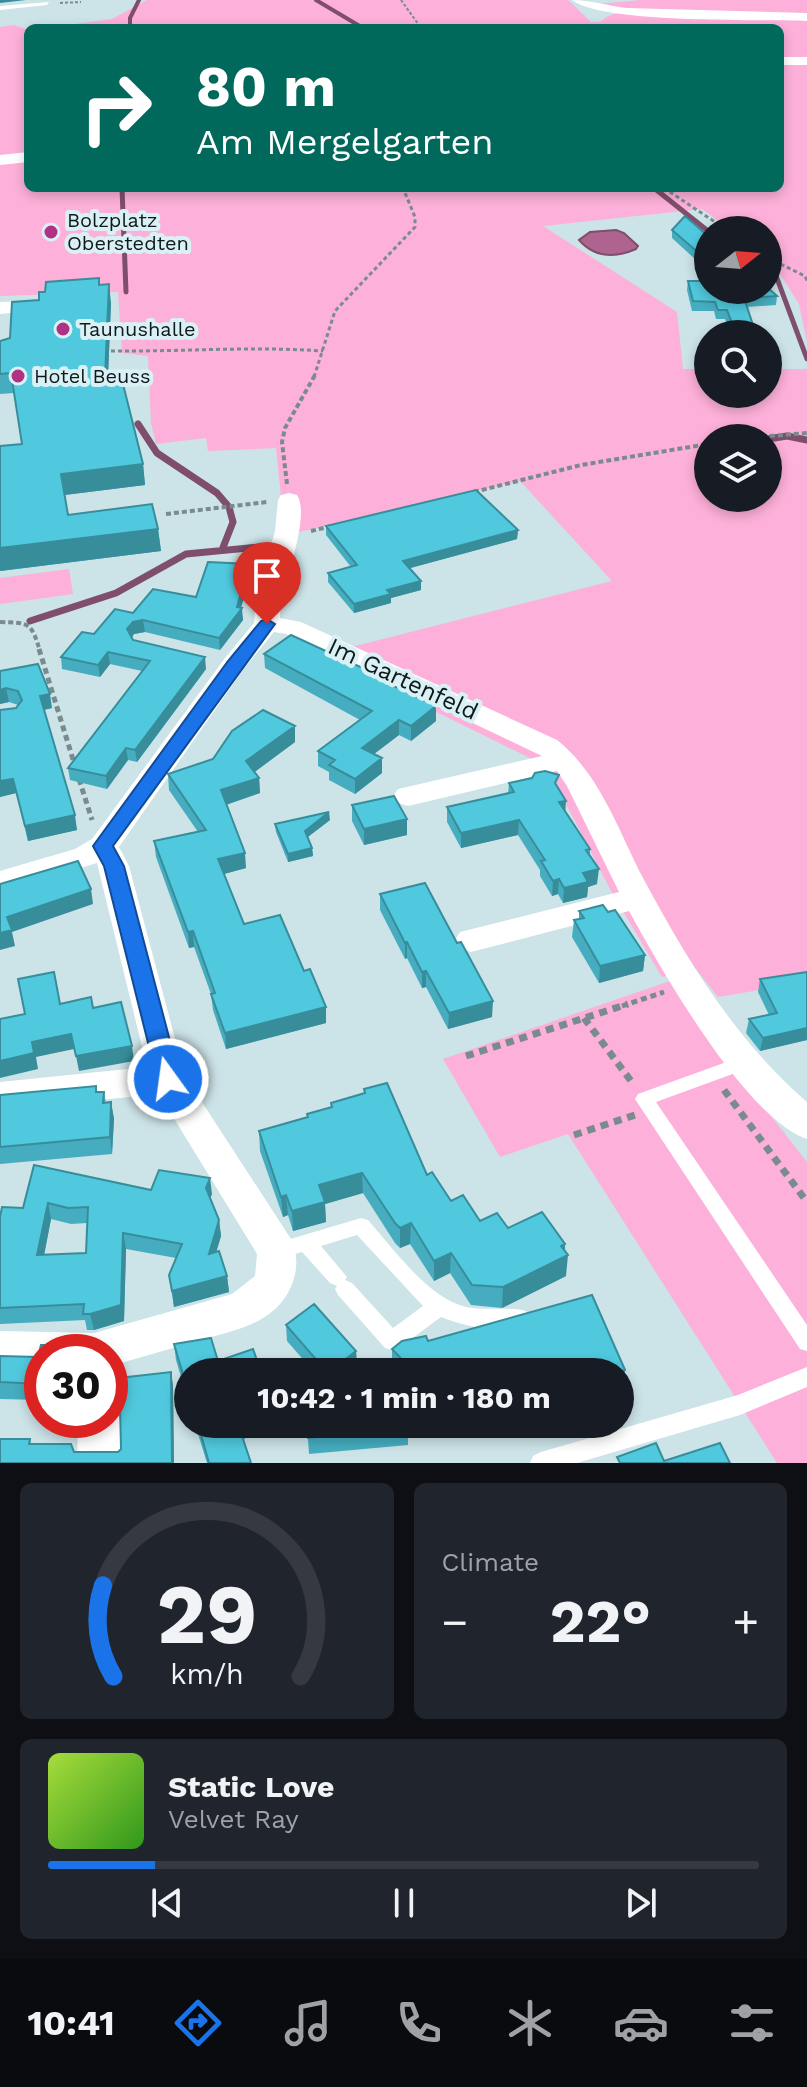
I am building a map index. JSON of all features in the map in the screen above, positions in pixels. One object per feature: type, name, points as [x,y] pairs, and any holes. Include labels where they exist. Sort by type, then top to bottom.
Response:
[{"type":"street","points":[[582,0],[597,15],[807,17]]},
{"type":"street","points":[[784,61],[807,61]]},
{"type":"street","points":[[0,160],[24,157]]},
{"type":"street","points":[[0,308],[26,307]]},
{"type":"street","points":[[0,882],[86,856],[103,846],[234,664],[267,624],[265,606],[286,536],[289,500]]},
{"type":"street","name":"Im Gartenfeld","points":[[267,624],[292,627],[547,746],[564,760],[681,971],[727,1068],[773,1097],[807,1124]]},
{"type":"street","points":[[204,657],[234,664]]},
{"type":"street","points":[[408,796],[564,760]]},
{"type":"street","points":[[103,846],[114,866],[168,1079],[292,1247],[275,1279],[257,1302],[241,1310],[128,1342]]},
{"type":"street","points":[[471,940],[638,898]]},
{"type":"street","points":[[0,1096],[168,1079]]},
{"type":"street","points":[[0,1350],[24,1351]]},
{"type":"street","points":[[99,1438],[99,1463]]},
{"type":"lane","points":[[0,8],[47,3]]},
{"type":"lane","points":[[727,1068],[648,1104],[807,1342]]},
{"type":"lane","points":[[292,1247],[361,1226],[439,1306],[469,1317],[508,1320],[536,1316]]},
{"type":"lane","points":[[292,1247],[341,1283],[392,1341],[439,1306]]},
{"type":"lane","points":[[541,1463],[740,1405],[807,1377]]},
{"type":"path","points":[[401,0],[418,24]]},
{"type":"path","points":[[47,3],[81,2]]},
{"type":"path","points":[[166,514],[289,500],[282,442],[285,428],[319,368],[329,323],[335,311],[415,227],[415,217],[405,192]]},
{"type":"path","points":[[670,192],[706,216]]},
{"type":"path","points":[[782,265],[806,278]]},
{"type":"path","points":[[98,351],[196,352],[275,348],[323,351]]},
{"type":"path","points":[[782,434],[807,433]]},
{"type":"path","points":[[461,496],[581,465],[694,446]]},
{"type":"path","points":[[286,536],[342,524]]},
{"type":"path","points":[[0,622],[26,623],[33,629],[95,831],[103,846]]},
{"type":"path","points":[[466,1056],[668,990]]},
{"type":"path","points":[[574,1135],[648,1104],[584,1018]]},
{"type":"path","points":[[727,1068],[807,1202]]},
{"type":"shaded area","points":[[147,0],[568,0],[591,22],[600,22],[618,13],[598,4],[641,0],[807,0],[807,342],[799,304],[782,277],[782,216],[712,216],[702,209],[543,226],[677,312],[683,369],[694,369],[694,408],[782,408],[782,369],[807,369],[807,982],[718,997],[696,969],[662,977],[611,891],[551,775],[530,758],[320,655],[612,581],[520,481],[273,538],[283,516],[276,448],[208,451],[206,438],[156,444],[151,423],[148,356],[122,353],[118,292],[0,296],[0,27],[14,25],[24,29],[24,192],[784,192],[784,24],[74,24],[112,19]]},
{"type":"shaded area","points":[[616,230],[638,246],[636,249],[604,255],[591,250],[579,240],[590,232]]},
{"type":"shaded area","points":[[69,569],[73,594],[0,604],[0,578]]},
{"type":"shaded area","points":[[673,980],[732,1066],[807,1162],[807,1463],[777,1463],[568,1134],[500,1157],[443,1059]]},
{"type":"building","points":[[685,216],[694,224],[694,249],[672,230]]},
{"type":"building","points":[[99,278],[99,285],[109,284],[105,378],[121,376],[143,464],[61,474],[68,515],[152,504],[158,529],[0,548],[0,446],[22,444],[11,373],[0,374],[0,341],[10,338],[12,302],[39,300],[39,292],[45,292],[46,282]]},
{"type":"building","points":[[688,281],[694,281],[693,301]]},
{"type":"building","points":[[716,304],[746,304],[751,320],[731,320],[727,310],[718,310]]},
{"type":"building","points":[[476,490],[518,530],[403,561],[421,581],[387,590],[391,594],[354,604],[328,573],[357,565],[326,526]]},
{"type":"building","points":[[208,562],[249,564],[237,607],[242,608],[219,638],[143,620],[133,622],[127,629],[133,640],[205,657],[135,750],[126,748],[106,776],[68,768],[150,661],[108,652],[98,665],[61,657],[82,632],[94,634],[115,609],[133,613],[153,589],[196,597]]},
{"type":"building","points":[[291,635],[436,706],[411,726],[399,720],[362,748],[382,758],[355,779],[329,765],[335,760],[318,751],[372,711],[264,654]]},
{"type":"building","points":[[38,664],[50,694],[40,696],[75,815],[25,826],[13,779],[0,781],[0,710],[16,708],[22,700],[18,691],[0,690],[0,671]]},
{"type":"building","points":[[263,710],[295,726],[246,761],[259,778],[221,790],[245,853],[218,859],[244,924],[280,915],[304,971],[310,969],[326,1007],[225,1033],[211,994],[215,993],[193,931],[188,932],[154,841],[206,830],[168,774],[213,759],[232,731]]},
{"type":"building","points":[[545,771],[559,775],[555,783],[566,801],[559,802],[590,849],[586,850],[599,869],[583,873],[588,882],[564,888],[559,879],[553,881],[541,861],[545,860],[519,820],[461,833],[447,807],[514,792],[509,783],[532,778],[535,773]]},
{"type":"building","points":[[394,796],[407,819],[364,829],[352,805]]},
{"type":"building","points":[[329,812],[305,831],[312,848],[288,854],[275,824]]},
{"type":"building","points":[[78,861],[91,889],[7,917],[12,930],[0,933],[0,884]]},
{"type":"building","points":[[425,883],[493,1001],[449,1013],[426,971],[422,972],[405,943],[380,894]]},
{"type":"building","points":[[603,905],[608,912],[615,910],[645,955],[600,966],[574,920],[584,918],[579,911]]},
{"type":"building","points":[[54,972],[60,1004],[91,997],[93,1008],[121,1002],[132,1046],[76,1056],[71,1034],[32,1042],[34,1053],[0,1061],[0,1019],[25,1014],[18,979]]},
{"type":"building","points":[[807,972],[807,1028],[763,1038],[749,1019],[777,1013],[760,979]]},
{"type":"building","points":[[387,1083],[427,1175],[432,1172],[451,1201],[463,1195],[480,1221],[497,1213],[508,1228],[542,1212],[565,1244],[561,1246],[568,1255],[503,1287],[472,1285],[451,1253],[434,1261],[411,1223],[400,1228],[395,1223],[362,1173],[319,1185],[325,1202],[292,1211],[286,1195],[281,1197],[259,1131],[308,1117],[307,1114],[332,1107],[331,1103]]},
{"type":"building","points":[[96,1086],[96,1092],[104,1092],[103,1103],[111,1102],[110,1137],[0,1147],[0,1095]]},
{"type":"building","points":[[34,1165],[151,1190],[159,1170],[210,1178],[206,1188],[219,1220],[209,1254],[219,1251],[227,1276],[172,1291],[169,1275],[182,1244],[123,1233],[121,1305],[90,1314],[83,1314],[84,1304],[0,1308],[2,1207],[23,1208]],"holes":[[[48,1203],[68,1208],[88,1207],[86,1253],[37,1255]]]},
{"type":"building","points":[[592,1295],[620,1358],[401,1358],[392,1349],[402,1341],[426,1336],[428,1341]]},
{"type":"building","points":[[314,1304],[356,1351],[347,1358],[315,1358],[286,1325]]},
{"type":"building","points":[[211,1338],[217,1358],[178,1358],[174,1344]]},
{"type":"building","points":[[253,1349],[256,1358],[227,1358]]},
{"type":"building","points":[[0,1356],[24,1357],[24,1383],[0,1382]]},
{"type":"building","points":[[171,1372],[172,1463],[0,1463],[0,1439],[30,1439],[29,1444],[71,1444],[74,1452],[118,1452],[121,1438],[128,1438],[128,1377]]},
{"type":"building","points":[[202,1438],[243,1438],[251,1463],[209,1463]]},
{"type":"building","points":[[656,1443],[664,1461],[720,1443],[730,1463],[620,1463],[617,1457]]},
{"type":"waterway","points":[[130,24],[139,0]]},
{"type":"waterway","points":[[316,0],[356,24]]},
{"type":"waterway","points":[[122,192],[126,292]]},
{"type":"waterway","points":[[659,192],[694,220]]},
{"type":"waterway","points":[[782,292],[807,359]]},
{"type":"waterway","points":[[138,424],[157,453],[217,493],[229,507],[233,522],[222,550]]},
{"type":"waterway","points":[[782,437],[807,440]]},
{"type":"waterway","points":[[30,621],[116,593],[186,554],[269,546]]},
{"type":"place","name":"Bolzplatz Oberstedten","points":[[51,232]]},
{"type":"place","name":"Taunushalle","points":[[63,329]]},
{"type":"place","name":"Hotel Beuss","points":[[18,376]]},
{"type":"route","points":[[168,1079],[114,866],[103,846],[234,664],[267,624]]}]
